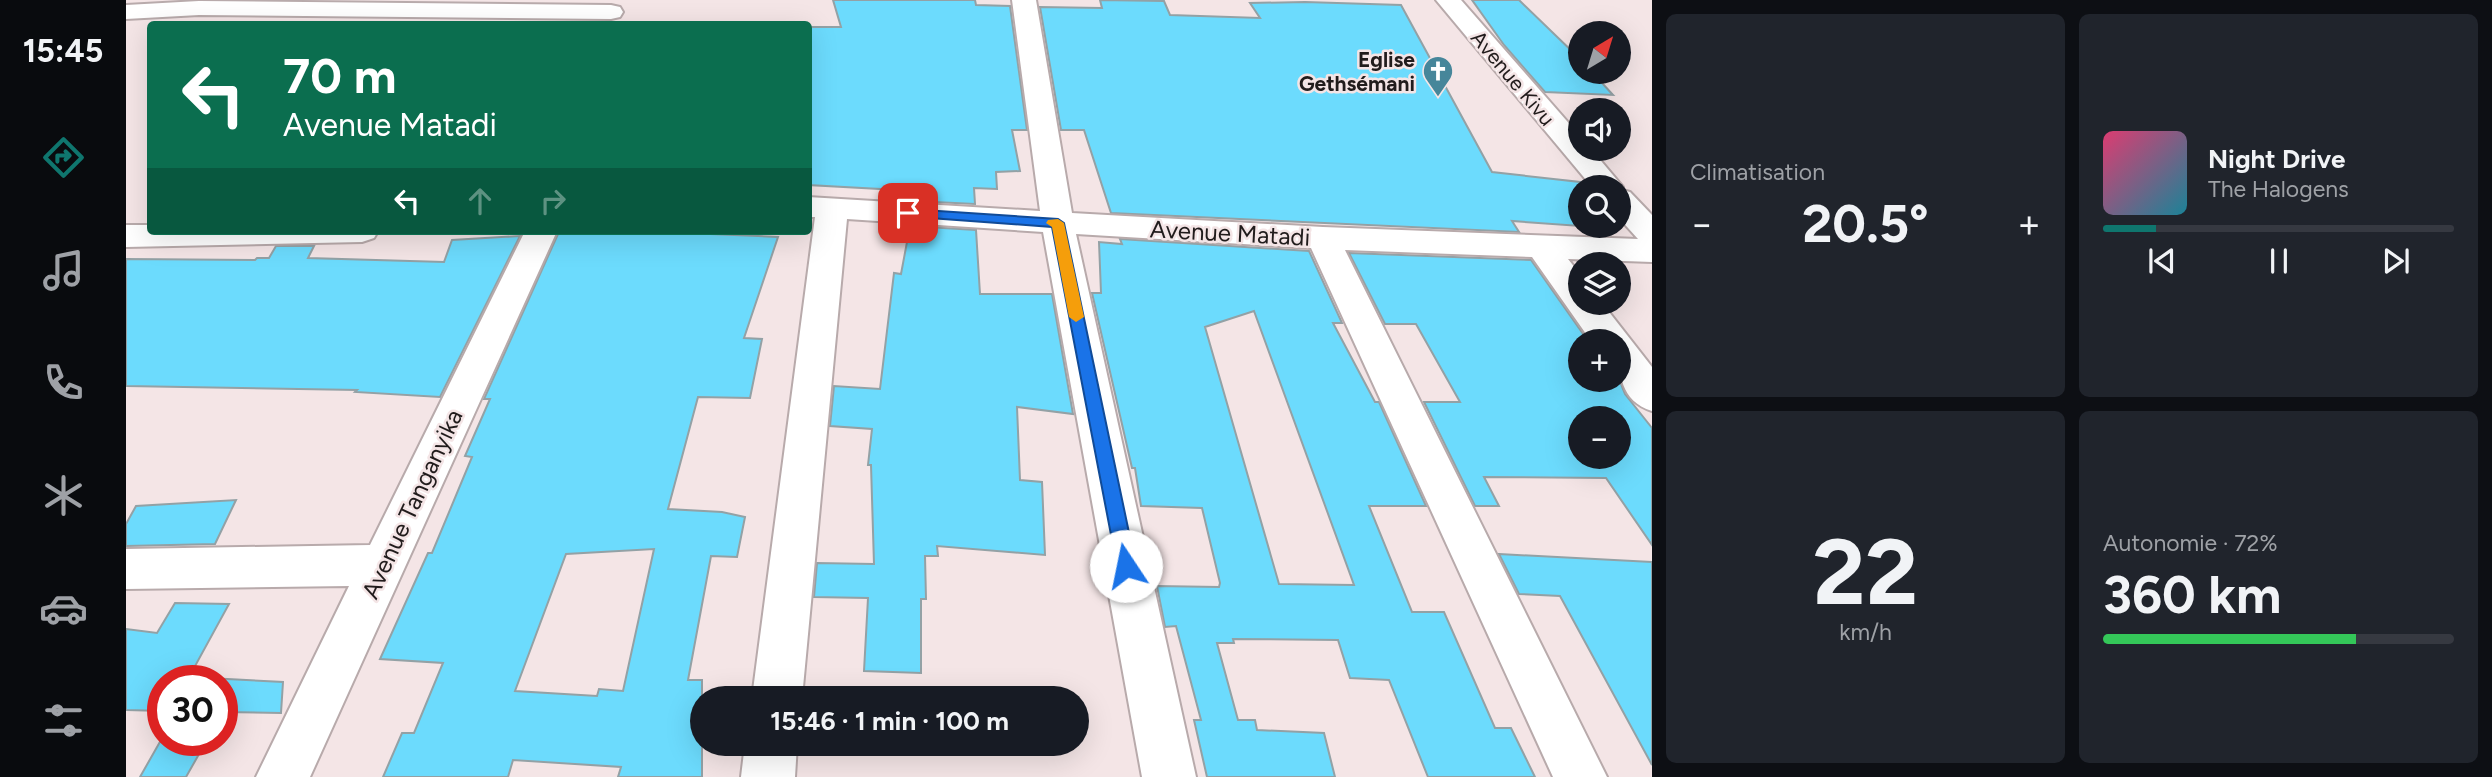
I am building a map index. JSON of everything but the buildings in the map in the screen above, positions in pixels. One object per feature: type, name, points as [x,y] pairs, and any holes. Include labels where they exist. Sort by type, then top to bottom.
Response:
[{"type":"street","points":[[1024,0],[1058,223],[1169,777]]},
{"type":"street","name":"Avenue Kivu","points":[[1448,0],[1599,175]]},
{"type":"street","points":[[126,12],[199,8],[611,12]]},
{"type":"street","points":[[1631,201],[1652,210]]},
{"type":"street","points":[[778,686],[820,208]]},
{"type":"street","name":"Avenue Matadi","points":[[820,208],[1323,238],[1652,251]]},
{"type":"street","name":"Avenue Kivu","points":[[1631,212],[1652,235]]},
{"type":"street","points":[[126,236],[173,235]]},
{"type":"street","name":"Avenue Tanganyika","points":[[284,777],[539,235]]},
{"type":"street","points":[[1323,238],[1580,777]]},
{"type":"street","points":[[1542,247],[1568,282]]},
{"type":"street","points":[[1631,367],[1652,396]]},
{"type":"street","points":[[126,569],[383,565]]},
{"type":"street","points":[[768,777],[771,756]]},
{"type":"slow traffic","points":[[1053,223],[1058,223],[1076,317]]},
{"type":"place","name":"Eglise Gethsémani","points":[[1438,98]]},
{"type":"route","points":[[908,213],[1058,223],[1126,566]]}]
